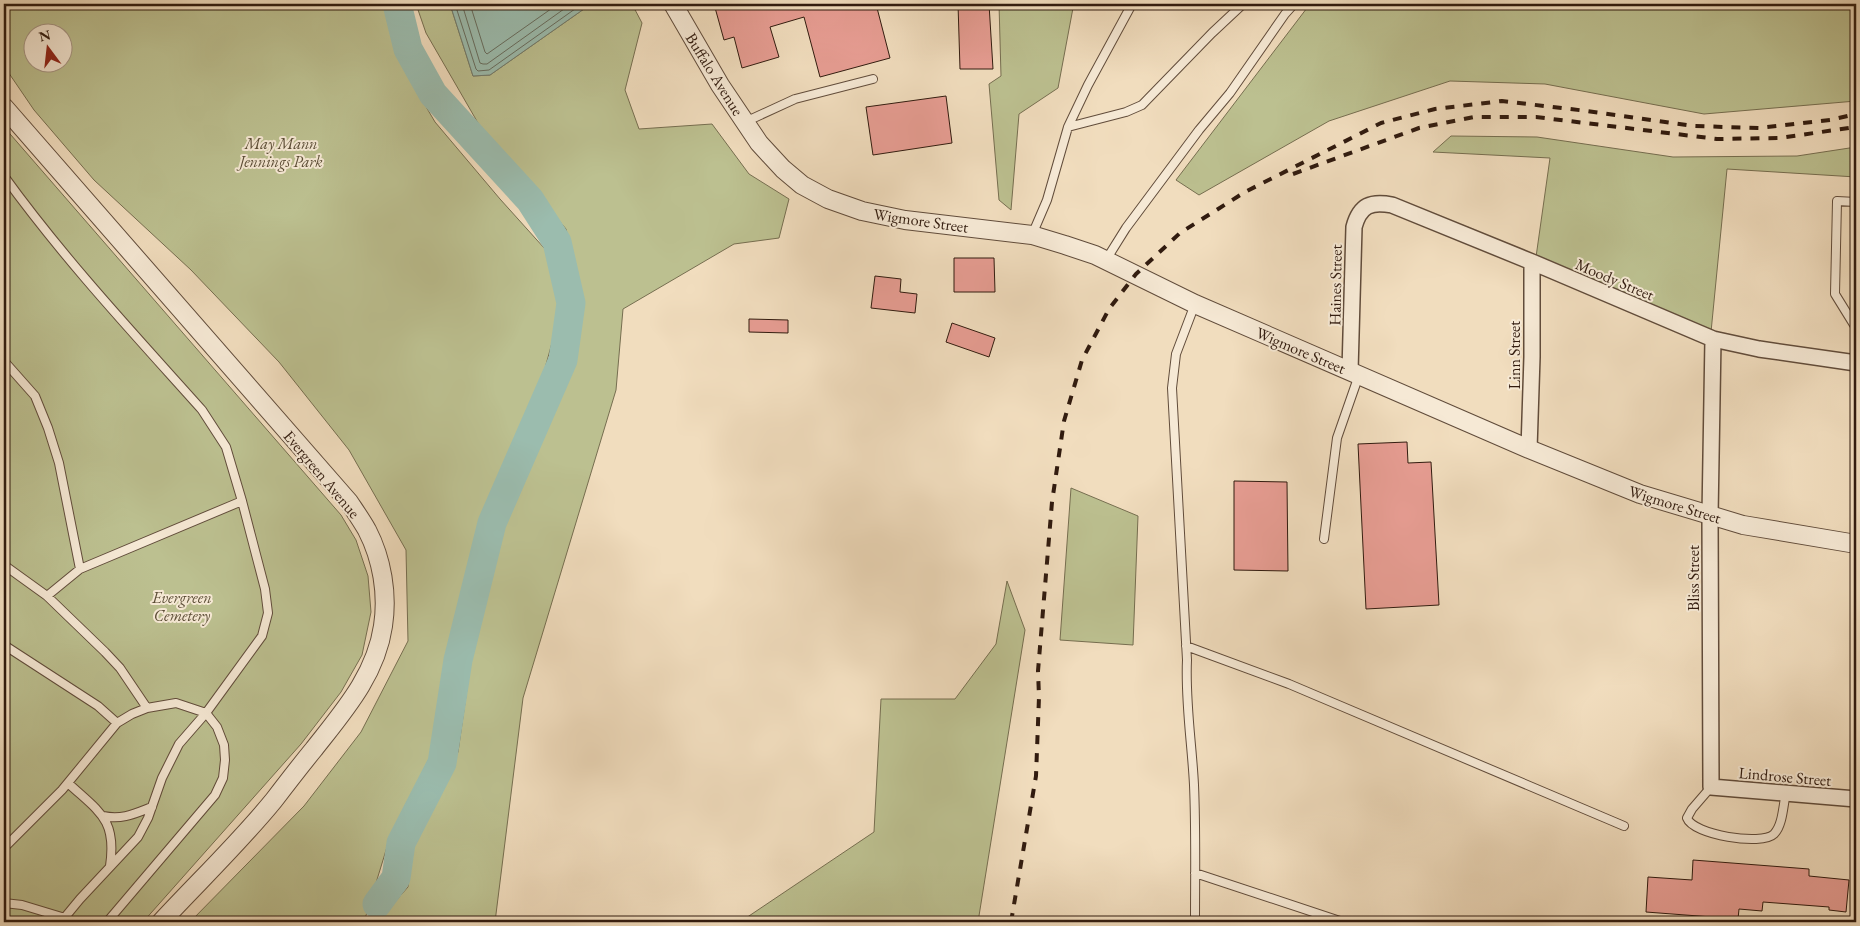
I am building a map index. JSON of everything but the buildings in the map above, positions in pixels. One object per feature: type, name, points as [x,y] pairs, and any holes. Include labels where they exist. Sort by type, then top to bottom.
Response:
[{"type":"street","name":"Buffalo Avenue","points":[[673,4],[720,86],[760,143]]},
{"type":"street","name":"Evergreen Avenue","points":[[4,107],[349,502],[367,531],[377,556],[383,581],[385,602],[383,627],[376,657],[366,679],[350,704],[273,801],[161,922]]},
{"type":"street","name":"Wigmore Street","points":[[760,143],[783,169],[802,185],[828,199],[862,211],[905,220],[1032,235],[1080,250],[1106,260],[1195,304],[1529,449],[1640,494],[1743,525],[1856,544]]},
{"type":"street","name":"Moody Street","points":[[1368,206],[1380,203],[1392,205],[1713,339],[1759,349],[1856,363]]},
{"type":"street","name":"Haines Street","points":[[1355,373],[1354,227],[1356,217],[1368,206]]},
{"type":"street","name":"Linn Street","points":[[1529,449],[1532,358],[1532,262]]},
{"type":"street","name":"Bliss Street","points":[[1712,788],[1710,516],[1713,339]]},
{"type":"street","name":"Lindrose Street","points":[[1712,788],[1856,799]]},
{"type":"lane","points":[[1032,235],[1047,200],[1068,128],[1088,85],[1132,4]]},
{"type":"lane","points":[[1068,128],[1126,112],[1142,105],[1243,4]]},
{"type":"lane","points":[[1106,260],[1126,228],[1199,130],[1230,94],[1285,14],[1294,4]]},
{"type":"lane","points":[[745,122],[795,99],[873,79]]},
{"type":"lane","points":[[4,176],[32,216],[196,403],[216,429],[226,447],[242,501],[265,589],[268,613],[262,636],[206,713],[179,744],[162,778],[148,818],[138,837],[63,920],[22,905],[4,903]]},
{"type":"lane","points":[[1856,202],[1838,201],[1835,294],[1856,328]]},
{"type":"lane","points":[[1195,304],[1176,354],[1172,388],[1186,646],[1186,688],[1194,789],[1195,922]]},
{"type":"lane","points":[[4,361],[35,396],[48,428],[59,463],[80,569]]},
{"type":"lane","points":[[1324,539],[1338,438],[1355,373]]},
{"type":"lane","points":[[46,596],[80,569],[242,501]]},
{"type":"lane","points":[[4,565],[46,596],[120,668],[147,708]]},
{"type":"lane","points":[[4,645],[98,706],[117,723]]},
{"type":"lane","points":[[1186,646],[1289,684],[1624,826]]},
{"type":"lane","points":[[4,848],[68,783],[117,723],[147,708],[176,703],[206,713],[217,727],[224,744],[223,778],[215,795],[106,922]]},
{"type":"lane","points":[[68,783],[104,816],[110,830],[113,848],[110,866]]},
{"type":"lane","points":[[1712,788],[1692,808],[1688,818],[1691,824],[1709,833],[1726,837],[1763,839],[1769,837],[1777,828],[1786,793]]},
{"type":"lane","points":[[104,816],[117,818],[152,807]]},
{"type":"lane","points":[[1195,873],[1343,922]]},
{"type":"green space","name":"May Mann Jennings Park","points":[[4,4],[387,4],[405,71],[435,122],[545,249],[561,310],[536,401],[480,526],[458,618],[435,747],[391,834],[364,922],[190,922],[304,806],[361,732],[408,641],[406,550],[349,450],[279,362],[191,270],[94,180],[34,110],[4,66]]},
{"type":"green space","points":[[416,4],[450,4],[473,76],[490,75],[591,4],[632,4],[642,23],[625,90],[639,129],[712,124],[749,174],[789,199],[779,238],[734,244],[623,309],[616,390],[523,698],[495,922],[377,922],[408,887],[409,843],[458,752],[472,653],[503,527],[572,365],[582,298],[566,229],[478,123],[426,33]]},
{"type":"green space","points":[[999,4],[1076,4],[1073,8],[1058,88],[1019,114],[1011,210],[999,200],[989,84],[1001,76]]},
{"type":"green space","points":[[1310,4],[1856,4],[1856,101],[1704,114],[1545,84],[1450,81],[1329,121],[1199,195],[1176,180]]},
{"type":"green space","name":"Evergreen Cemetery","points":[[4,127],[341,515],[356,540],[368,576],[371,612],[362,655],[341,692],[301,744],[143,922],[4,922]]},
{"type":"green space","points":[[1451,136],[1537,137],[1673,157],[1797,156],[1856,147],[1856,177],[1727,169],[1711,332],[1536,257],[1550,158],[1433,152]]},
{"type":"green space","points":[[1071,488],[1138,516],[1133,645],[1060,640]]},
{"type":"green space","points":[[1007,581],[1025,630],[978,922],[740,922],[874,832],[881,699],[955,699],[996,644]]},
{"type":"water","points":[[450,4],[591,4],[490,75],[473,76]]},
{"type":"waterway","points":[[377,904],[396,878],[401,843],[442,763],[458,660],[492,523],[563,360],[571,303],[557,242],[530,200],[433,94],[408,49],[397,4]]},
{"type":"railway","points":[[1011,922],[1036,776],[1038,671],[1052,502],[1064,421],[1082,360],[1109,309],[1136,274],[1180,233],[1245,192],[1381,123],[1435,109],[1502,101],[1693,126],[1759,128],[1830,120],[1856,114]]},
{"type":"railway","points":[[1293,174],[1419,128],[1474,117],[1536,117],[1717,139],[1779,138],[1856,127]]}]
